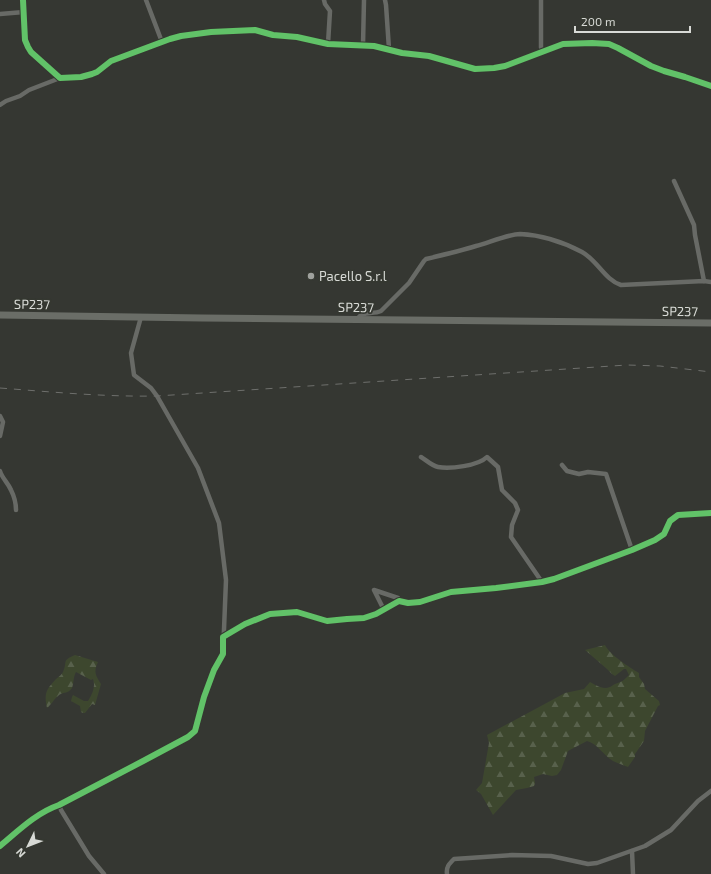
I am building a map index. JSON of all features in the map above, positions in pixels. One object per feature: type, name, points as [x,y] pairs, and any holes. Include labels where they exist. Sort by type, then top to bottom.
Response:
[{"type":"main road","name":"SP237","points":[[0,315],[711,323]]},
{"type":"street","points":[[23,0],[25,40],[28,48],[60,78]]},
{"type":"street","points":[[146,0],[162,42]]},
{"type":"street","points":[[324,0],[330,11],[328,44]]},
{"type":"street","points":[[363,45],[364,0]]},
{"type":"street","points":[[385,0],[389,49]]},
{"type":"street","points":[[541,0],[542,52]]},
{"type":"street","points":[[0,14],[24,12]]},
{"type":"street","points":[[0,105],[29,90],[60,78],[81,77],[92,74],[110,61],[181,36],[249,30],[255,30],[273,35],[296,37],[328,44],[374,46],[402,53],[429,56],[476,69],[505,66],[563,44],[609,44],[651,66],[711,86]]},
{"type":"street","points":[[674,181],[695,228],[704,281]]},
{"type":"street","points":[[357,320],[362,314],[377,313],[381,310],[409,283],[426,260],[519,234],[554,240],[583,252],[591,257],[614,282],[621,285],[704,281],[711,282]]},
{"type":"street","points":[[0,846],[32,820],[52,807],[59,805],[188,737],[195,731],[204,696],[214,670],[223,654],[226,580],[219,523],[198,468],[157,396],[152,388],[134,374],[131,353],[141,317]]},
{"type":"street","points":[[0,416],[3,422],[0,436]]},
{"type":"street","points":[[421,457],[437,467],[461,468],[484,461],[487,457],[498,467],[502,490],[515,503],[518,510],[512,526],[511,537],[542,582]]},
{"type":"street","points":[[562,465],[567,471],[579,474],[588,472],[606,474],[632,550]]},
{"type":"street","points":[[0,470],[11,490],[16,503],[16,510]]},
{"type":"street","points":[[384,610],[374,590],[398,598],[399,601],[408,603],[420,602],[451,592],[542,582],[581,570],[655,540],[664,534],[670,521],[678,515],[711,513]]},
{"type":"street","points":[[223,636],[245,624],[270,614],[297,612],[327,621],[364,618],[376,614],[399,601]]},
{"type":"street","points":[[447,874],[448,865],[454,859],[512,855],[551,856],[588,864],[597,863],[645,846],[670,830],[698,801],[711,792]]},
{"type":"street","points":[[59,805],[90,856],[104,874]]},
{"type":"street","points":[[632,851],[633,874]]},
{"type":"green space","points":[[605,645],[615,657],[639,673],[639,677],[644,684],[645,689],[659,701],[660,705],[658,706],[645,731],[644,741],[635,754],[635,757],[628,767],[613,761],[591,742],[587,741],[568,751],[561,770],[557,775],[552,776],[543,774],[534,777],[534,786],[516,790],[493,815],[481,794],[476,790],[482,783],[489,743],[487,735],[565,693],[584,689],[590,682],[599,687],[607,688],[624,680],[629,675],[626,669],[615,676],[585,650]]},
{"type":"green space","points":[[75,655],[98,662],[96,674],[101,684],[95,705],[92,704],[85,713],[83,713],[81,712],[80,706],[71,701],[73,695],[84,701],[88,701],[94,687],[93,679],[91,680],[76,672],[72,688],[68,692],[57,697],[47,708],[46,695],[48,689],[63,673],[66,660]]},
{"type":"railway","points":[[0,388],[98,395],[157,396],[627,365],[660,366],[711,372]]},
{"type":"cycle path","points":[[23,0],[25,40],[28,47],[31,52],[60,78],[81,77],[92,74],[111,61],[181,36],[211,32],[255,30],[273,35],[297,37],[328,44],[374,46],[402,53],[429,56],[475,69],[505,66],[563,44],[609,44],[651,66],[711,86]]},
{"type":"cycle path","points":[[0,846],[28,823],[51,808],[188,737],[195,731],[204,697],[214,670],[223,654],[223,637],[245,624],[270,614],[297,612],[327,621],[364,618],[376,614],[399,601],[408,603],[420,602],[451,592],[542,582],[554,579],[655,540],[664,534],[670,521],[678,515],[711,513]]},
{"type":"place","name":"Pacello S.r.l","points":[[311,276]]}]
